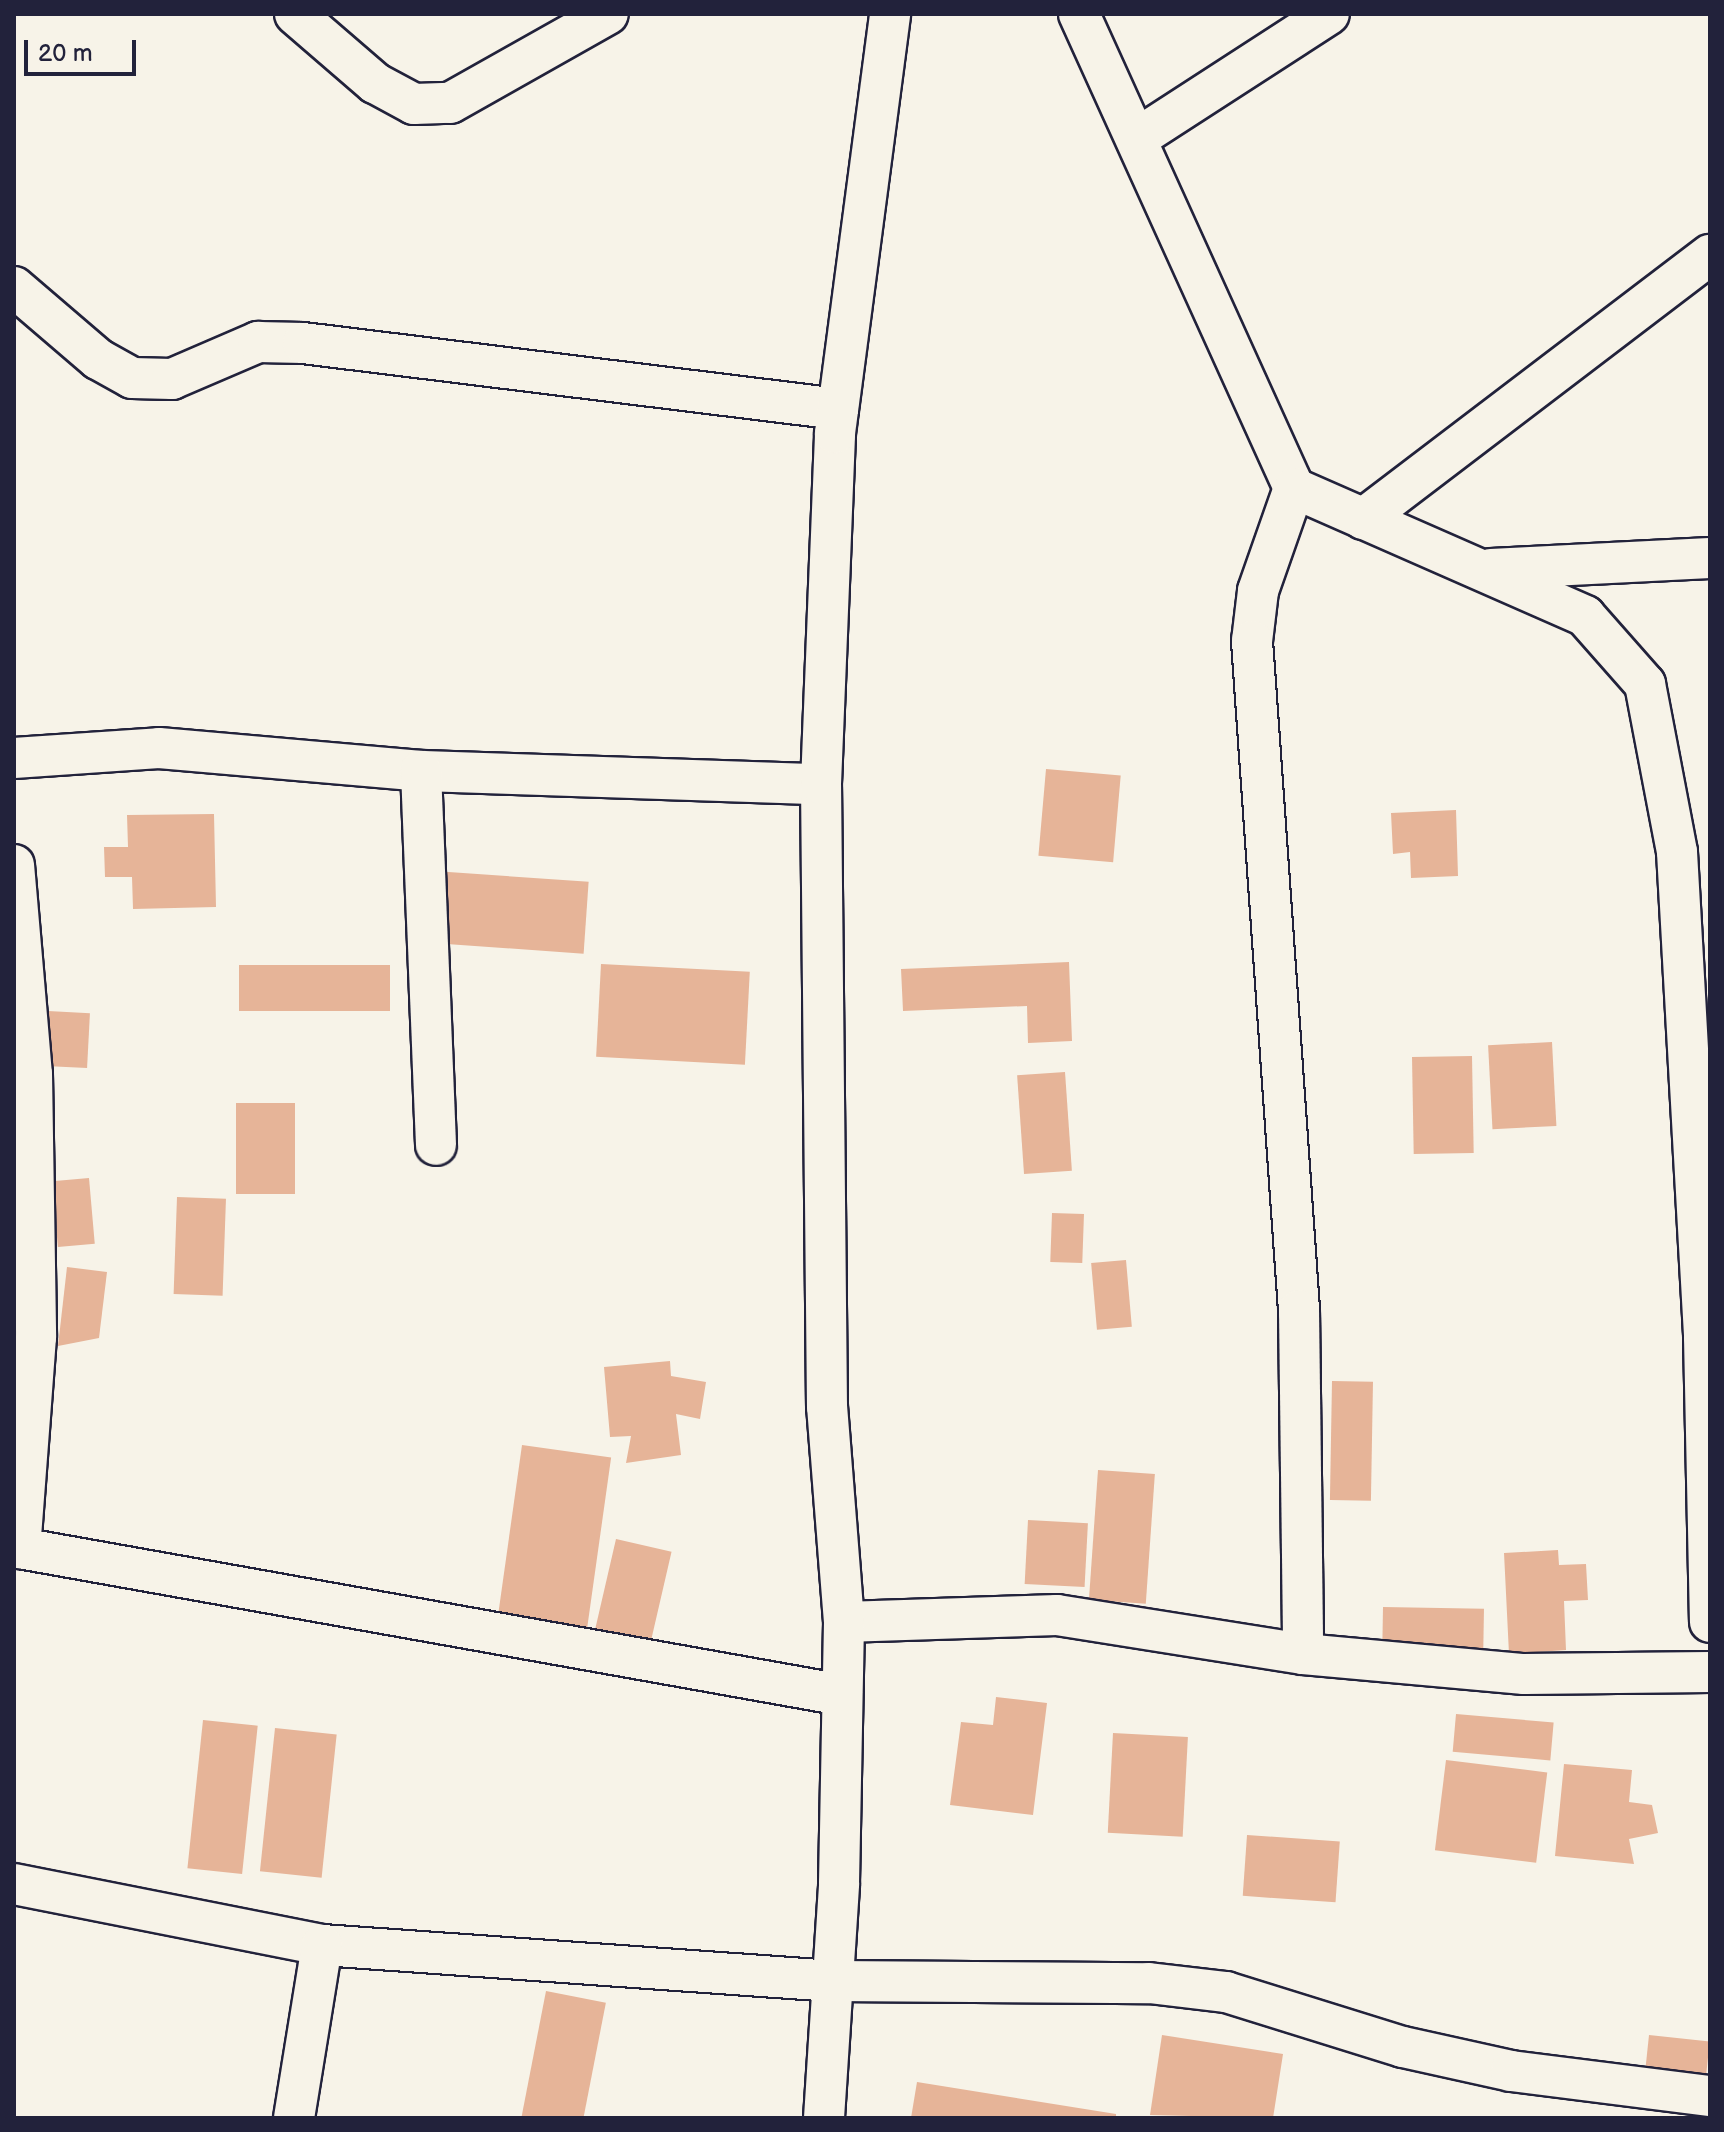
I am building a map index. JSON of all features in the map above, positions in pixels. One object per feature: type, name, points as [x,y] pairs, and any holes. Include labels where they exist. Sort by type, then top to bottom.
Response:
[{"type":"street","points":[[295,14],[375,83],[414,104],[450,103],[608,14]]},
{"type":"street","points":[[824,2118],[833,1981],[844,1622],[827,1407],[821,784],[838,409],[890,14]]},
{"type":"street","points":[[1079,14],[1139,137],[1294,488],[1585,616],[1645,684],[1677,852],[1702,1218],[1710,1622]]},
{"type":"street","points":[[1139,137],[1329,14]]},
{"type":"street","points":[[1363,519],[1710,255]]},
{"type":"street","points":[[14,287],[98,359],[132,378],[172,379],[258,342],[303,343],[838,409]]},
{"type":"street","points":[[1294,488],[1258,591],[1252,641],[1299,1310],[1303,1654]]},
{"type":"street","points":[[1483,569],[1710,558]]},
{"type":"street","points":[[14,758],[159,748],[421,771],[821,784]]},
{"type":"street","points":[[421,771],[436,1145]]},
{"type":"street","points":[[14,865],[32,1074],[36,1337],[17,1548],[842,1695]]},
{"type":"street","points":[[844,1622],[1057,1615],[1303,1654],[1524,1674],[1710,1672]]},
{"type":"street","points":[[14,1884],[322,1945],[833,1981],[1149,1983],[1226,1992],[1403,2047],[1511,2071],[1710,2096]]},
{"type":"street","points":[[294,2118],[322,1945]]},
{"type":"building","points":[[1046,769],[1121,776],[1113,862],[1038,856]]},
{"type":"building","points":[[1456,810],[1458,876],[1411,878],[1410,852],[1393,854],[1391,813]]},
{"type":"building","points":[[214,814],[216,907],[133,909],[132,877],[105,877],[104,847],[128,847],[127,815]]},
{"type":"building","points":[[434,871],[589,882],[584,954],[429,943]]},
{"type":"building","points":[[1069,962],[1072,1041],[1028,1043],[1027,1006],[903,1011],[901,969]]},
{"type":"building","points":[[601,964],[750,972],[745,1065],[596,1057]]},
{"type":"building","points":[[239,965],[390,965],[390,1011],[239,1011]]},
{"type":"building","points":[[48,1011],[90,1013],[87,1068],[45,1066]]},
{"type":"building","points":[[1552,1042],[1556,1126],[1492,1129],[1488,1045]]},
{"type":"building","points":[[1472,1056],[1474,1153],[1414,1154],[1412,1057]]},
{"type":"building","points":[[1065,1072],[1072,1171],[1024,1174],[1017,1075]]},
{"type":"building","points":[[236,1103],[295,1103],[295,1194],[236,1194]]},
{"type":"building","points":[[89,1178],[95,1244],[58,1247],[52,1181]]},
{"type":"building","points":[[177,1197],[226,1199],[223,1296],[174,1294]]},
{"type":"building","points":[[1052,1213],[1084,1214],[1082,1263],[1050,1262]]},
{"type":"building","points":[[1126,1260],[1132,1327],[1097,1330],[1091,1263]]},
{"type":"building","points":[[67,1267],[107,1272],[99,1338],[58,1346]]},
{"type":"building","points":[[670,1361],[671,1376],[706,1382],[700,1419],[676,1414],[681,1455],[626,1463],[631,1436],[610,1437],[604,1367]]},
{"type":"building","points":[[1332,1381],[1373,1382],[1371,1501],[1330,1500]]},
{"type":"building","points":[[522,1445],[611,1458],[587,1630],[498,1617]]},
{"type":"building","points":[[1098,1470],[1155,1474],[1146,1604],[1089,1600]]},
{"type":"building","points":[[1028,1520],[1088,1523],[1085,1587],[1025,1584]]},
{"type":"building","points":[[616,1539],[672,1552],[649,1648],[594,1635]]},
{"type":"building","points":[[1558,1550],[1559,1565],[1586,1564],[1588,1600],[1564,1601],[1566,1650],[1509,1654],[1504,1553]]},
{"type":"building","points":[[1383,1607],[1484,1609],[1483,1649],[1382,1647]]},
{"type":"building","points":[[996,1697],[1047,1703],[1033,1815],[950,1805],[961,1722],[993,1725]]},
{"type":"building","points":[[1456,1714],[1554,1723],[1550,1760],[1453,1752]]},
{"type":"building","points":[[203,1720],[258,1726],[242,1874],[187,1868]]},
{"type":"building","points":[[275,1728],[337,1734],[322,1878],[260,1871]]},
{"type":"building","points":[[1113,1733],[1188,1737],[1183,1837],[1108,1833]]},
{"type":"building","points":[[1446,1760],[1547,1772],[1536,1863],[1435,1850]]},
{"type":"building","points":[[1564,1764],[1632,1770],[1629,1802],[1652,1805],[1658,1833],[1629,1839],[1634,1864],[1555,1856]]},
{"type":"building","points":[[1247,1835],[1340,1841],[1336,1902],[1243,1896]]},
{"type":"building","points":[[546,1991],[606,2003],[583,2118],[521,2118]]},
{"type":"building","points":[[1162,2035],[1283,2054],[1273,2118],[1150,2115]]},
{"type":"building","points":[[1649,2035],[1710,2041],[1706,2077],[1645,2071]]},
{"type":"building","points":[[917,2082],[1116,2114],[1116,2118],[911,2118]]}]
